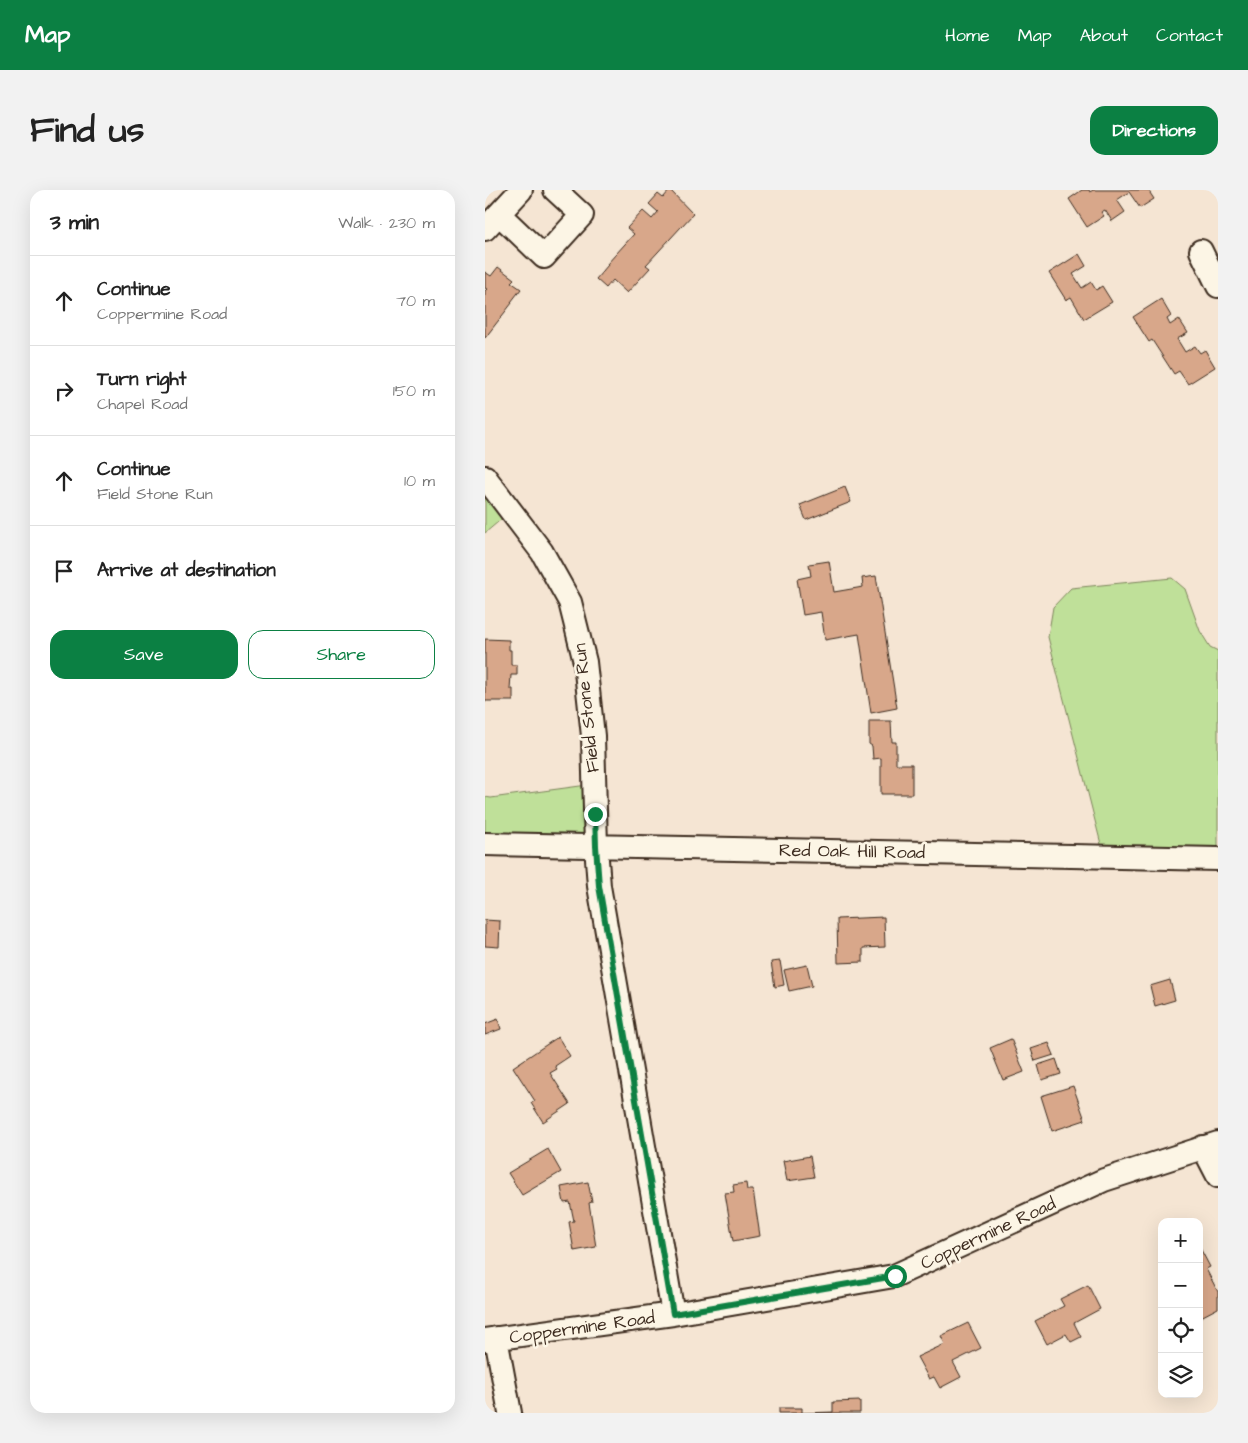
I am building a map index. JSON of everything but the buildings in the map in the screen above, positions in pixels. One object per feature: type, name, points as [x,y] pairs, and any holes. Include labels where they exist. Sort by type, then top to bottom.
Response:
[{"type":"street","points":[[521,190],[492,221],[544,257],[582,215],[555,190]]},
{"type":"street","points":[[1201,251],[1218,286]]},
{"type":"street","name":"Field Stone Run","points":[[485,477],[542,552],[570,602],[585,662],[593,736],[599,886],[673,1314]]},
{"type":"street","name":"Red Oak Hill Road","points":[[485,844],[1218,859]]},
{"type":"street","points":[[1211,1145],[1218,1176]]},
{"type":"street","name":"Coppermine Road","points":[[490,1339],[673,1314],[895,1276],[1104,1180],[1211,1145]]},
{"type":"street","points":[[490,1339],[510,1413]]},
{"type":"green space","points":[[494,489],[511,511],[485,533],[485,496]]},
{"type":"green space","points":[[1172,578],[1185,589],[1200,631],[1210,647],[1218,651],[1218,859],[1104,856],[1048,637],[1053,607],[1071,588]]},
{"type":"green space","points":[[595,784],[596,846],[485,844],[485,797],[491,798]]},
{"type":"route","points":[[595,814],[599,886],[673,1314],[895,1276]]}]
